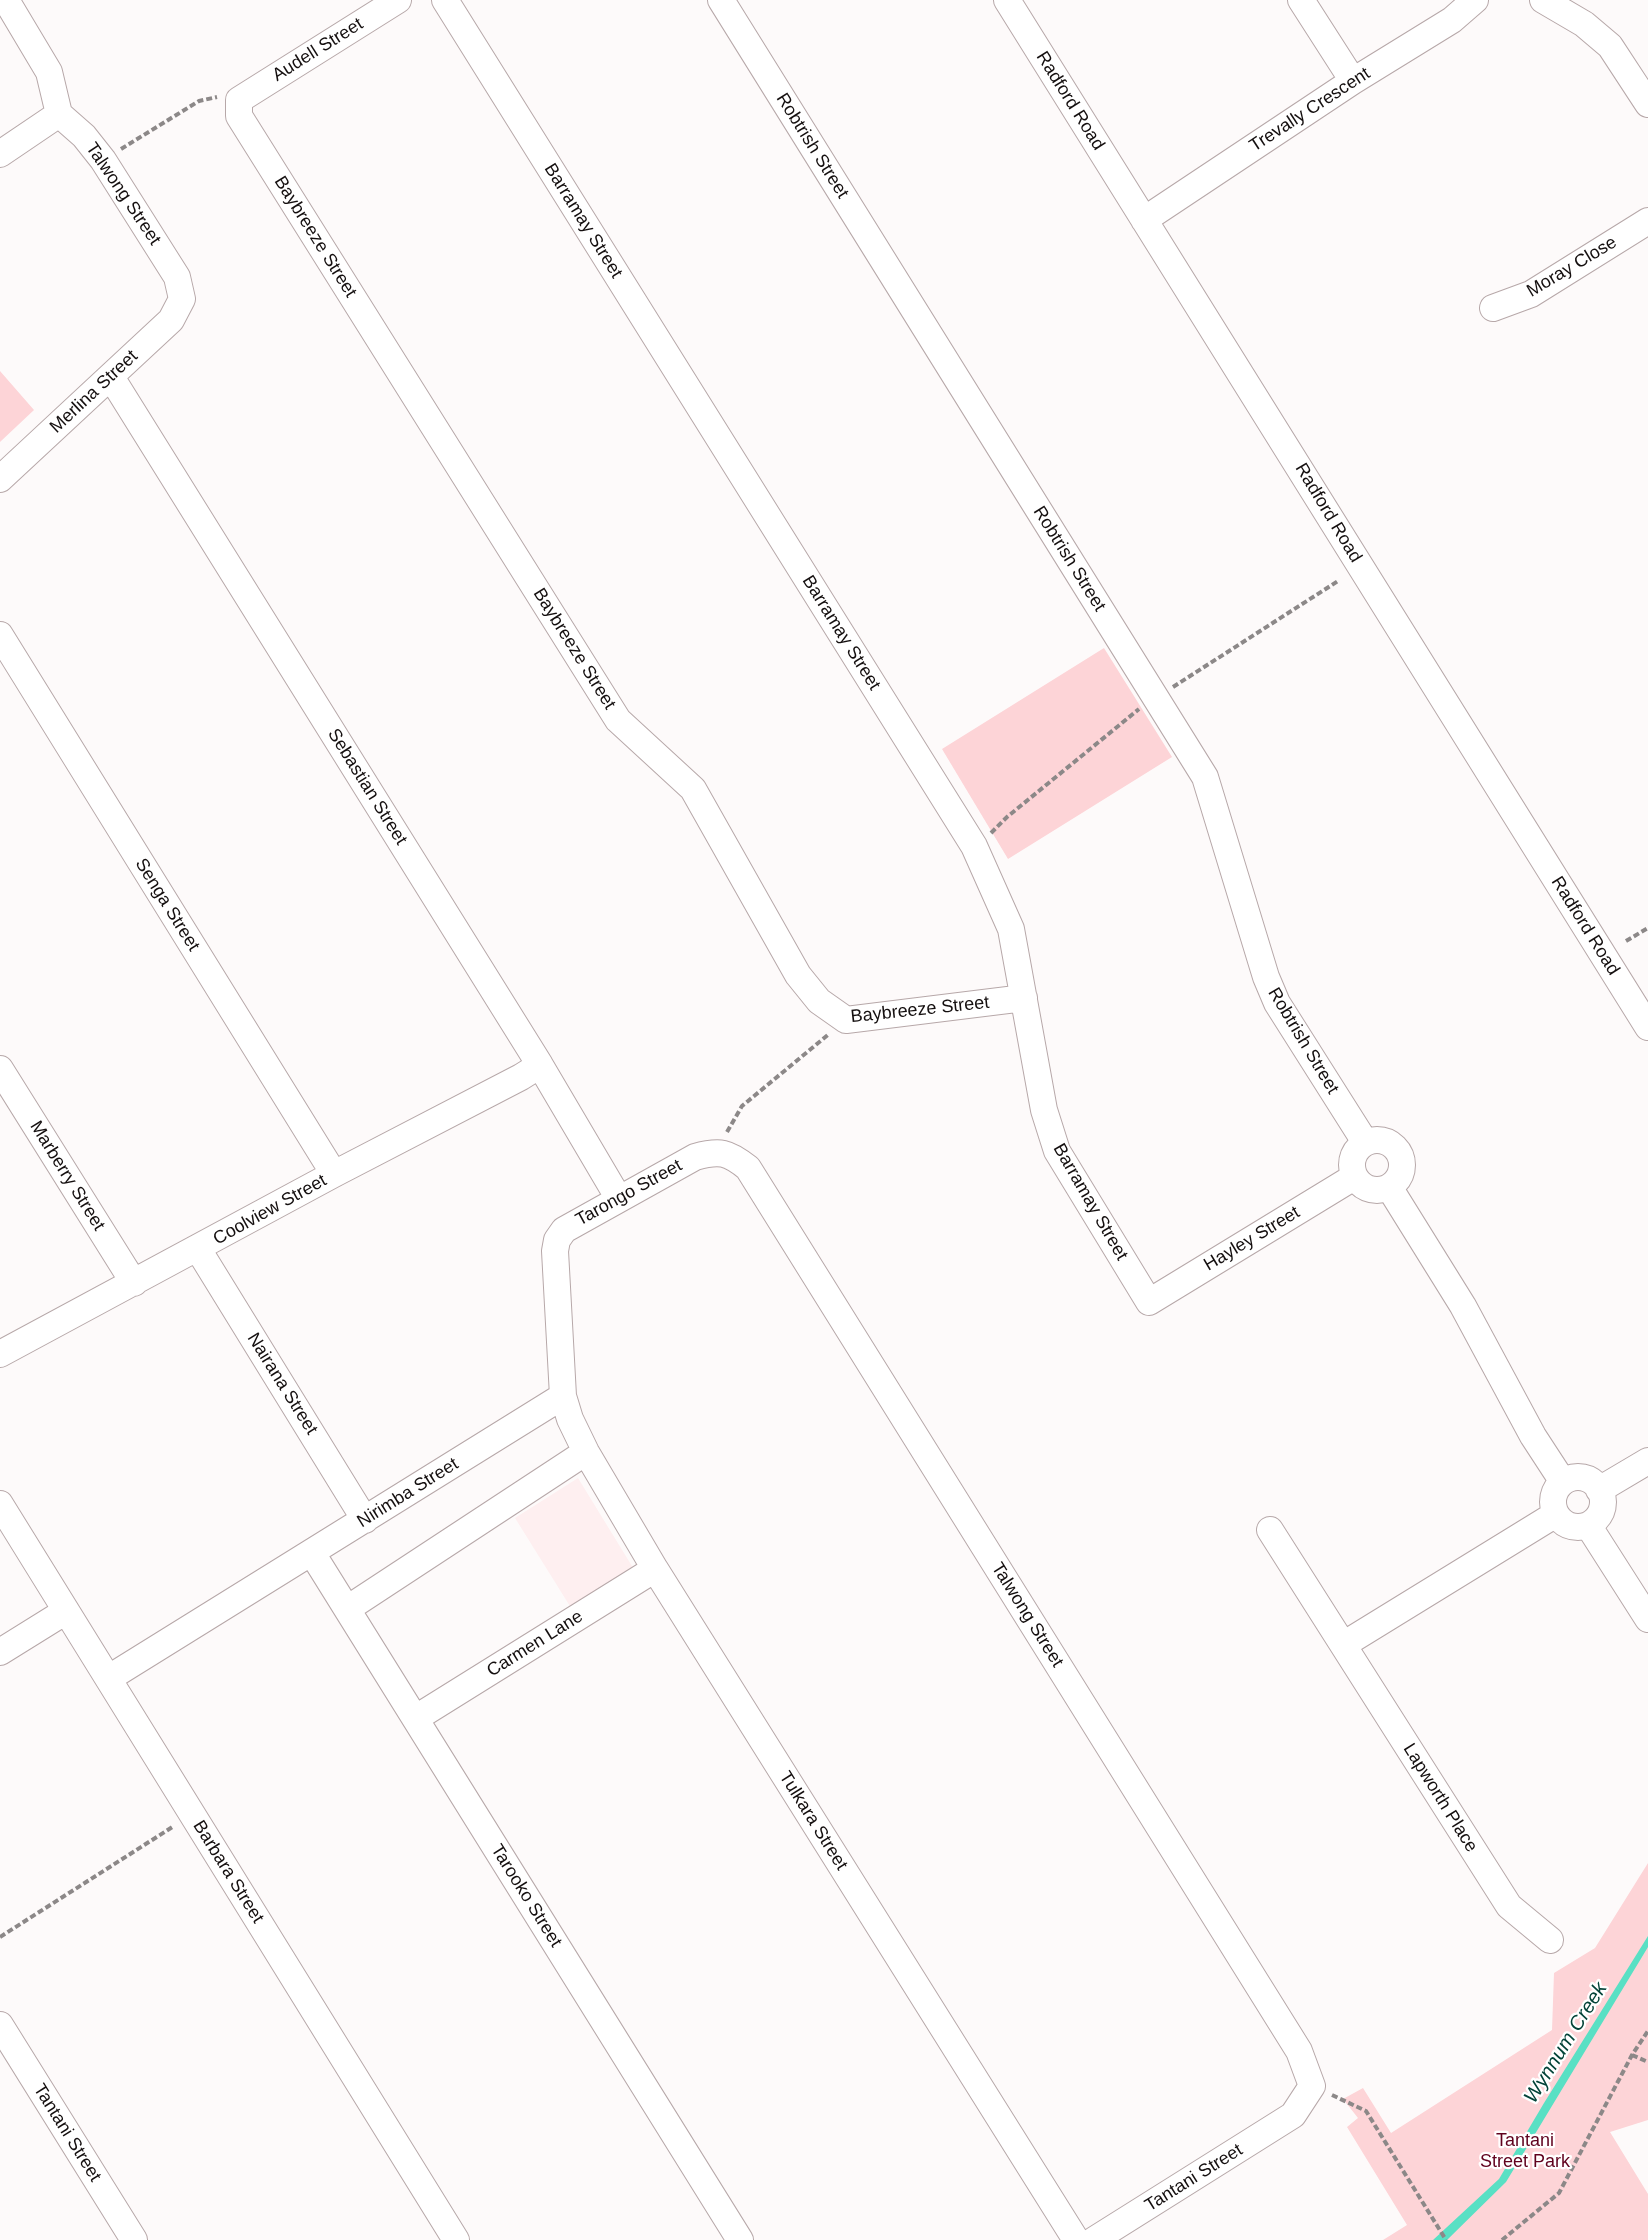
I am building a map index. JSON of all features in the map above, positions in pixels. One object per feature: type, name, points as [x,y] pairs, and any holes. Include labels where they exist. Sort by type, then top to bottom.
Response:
[{"type":"street","points":[[0,154],[59,114],[49,72],[6,0]]},
{"type":"street","name":"Audell Street","points":[[232,99],[398,0]]},
{"type":"street","name":"Barramay Street","points":[[445,0],[974,846],[1011,929],[1044,1110],[1057,1151],[1149,1302]]},
{"type":"street","name":"Robtrish Street","points":[[721,0],[1205,777],[1266,977],[1277,1003],[1365,1142]]},
{"type":"street","name":"Radford Road","points":[[1007,0],[1648,1027]]},
{"type":"street","points":[[1302,0],[1353,81]]},
{"type":"street","name":"Trevally Crescent","points":[[1144,220],[1353,81],[1452,20],[1475,0]]},
{"type":"street","points":[[1543,0],[1584,24],[1610,46],[1648,104]]},
{"type":"street","name":"Baybreeze Street","points":[[232,99],[239,116],[618,720],[693,789],[798,975],[819,1001],[846,1020],[1024,998]]},
{"type":"street","name":"Talwong Street","points":[[59,114],[84,136],[103,160],[177,277],[182,299]]},
{"type":"street","name":"Moray Close","points":[[1493,308],[1531,294],[1648,221]]},
{"type":"street","name":"Merlina Street","points":[[0,479],[171,320],[182,299]]},
{"type":"street","name":"Sebastian Street","points":[[111,377],[540,1065],[619,1199]]},
{"type":"street","name":"Senga Street","points":[[0,635],[334,1174]]},
{"type":"street","name":"Coolview Street","points":[[0,1354],[540,1065]]},
{"type":"street","name":"Marberry Street","points":[[0,1070],[134,1282]]},
{"type":"street","points":[[1374,1139],[1384,1140],[1393,1145],[1399,1153],[1402,1162],[1401,1172],[1389,1187],[1380,1190],[1370,1189],[1354,1177],[1353,1157],[1357,1149],[1365,1142],[1374,1139]]},
{"type":"street","name":"Talwong Street","points":[[705,1154],[734,1157],[748,1168],[1299,2051],[1312,2086]]},
{"type":"street","name":"Tarongo Street","points":[[563,1396],[555,1251],[557,1240],[564,1230],[705,1154]]},
{"type":"street","name":"Hayley Street","points":[[1149,1302],[1354,1177]]},
{"type":"street","points":[[1389,1187],[1463,1306],[1533,1436],[1563,1482]]},
{"type":"street","name":"Nairana Street","points":[[198,1249],[365,1520]]},
{"type":"street","name":"Tulkara Street","points":[[563,1396],[570,1419],[586,1452],[655,1569],[1076,2240]]},
{"type":"street","name":"Nirimba Street","points":[[109,1678],[563,1396]]},
{"type":"street","points":[[347,1608],[586,1452]]},
{"type":"street","points":[[1599,1490],[1648,1461]]},
{"type":"street","points":[[1572,1478],[1580,1478],[1588,1480],[1599,1490],[1602,1497],[1601,1510],[1597,1518],[1588,1525],[1577,1527],[1565,1524],[1556,1514],[1552,1502],[1557,1488],[1563,1482],[1572,1478]]},
{"type":"street","name":"Barbara Street","points":[[0,1504],[456,2240]]},
{"type":"street","points":[[1343,1644],[1556,1514]]},
{"type":"street","points":[[1588,1525],[1648,1619]]},
{"type":"street","name":"Lapworth Place","points":[[1270,1530],[1509,1906],[1550,1940]]},
{"type":"street","name":"Tarooko Street","points":[[312,1553],[740,2240]]},
{"type":"street","name":"Carmen Lane","points":[[416,1718],[655,1569]]},
{"type":"street","points":[[0,1652],[66,1611]]},
{"type":"street","name":"Tantani Street","points":[[0,2025],[134,2240]]},
{"type":"street","name":"Tantani Street","points":[[1094,2240],[1293,2115],[1312,2086]]},
{"type":"path","points":[[103,160],[199,101],[232,99]]},
{"type":"path","points":[[1168,690],[1338,581]]},
{"type":"path","points":[[974,846],[987,839],[1006,817],[1147,704]]},
{"type":"path","points":[[1626,941],[1648,927]]},
{"type":"path","points":[[705,1154],[742,1106],[846,1020]]},
{"type":"path","points":[[0,1937],[192,1814]]},
{"type":"path","points":[[1502,2240],[1559,2193],[1632,2055],[1648,2031]]},
{"type":"path","points":[[1632,2055],[1648,2062]]},
{"type":"path","points":[[1312,2086],[1366,2111],[1446,2240]]},
{"type":"shaded area","points":[[578,1478],[635,1571],[573,1611],[515,1518]]},
{"type":"shaded area","points":[[1648,1936],[1648,1947],[1506,2182],[1447,2240],[1433,2240],[1499,2179]]},
{"type":"green space","points":[[0,371],[34,410],[0,442]]},
{"type":"green space","points":[[1104,648],[1172,757],[1008,859],[942,749]]},
{"type":"green space","name":"Tantani Street Park","points":[[1648,1863],[1648,2120],[1610,2132],[1648,2194],[1648,2240],[1383,2240],[1407,2225],[1347,2127],[1358,2118],[1343,2099],[1363,2088],[1391,2133],[1552,2030],[1554,1973],[1595,1948]]},
{"type":"water label","name":"Wynnum Creek","points":[[1566,2043]]}]
